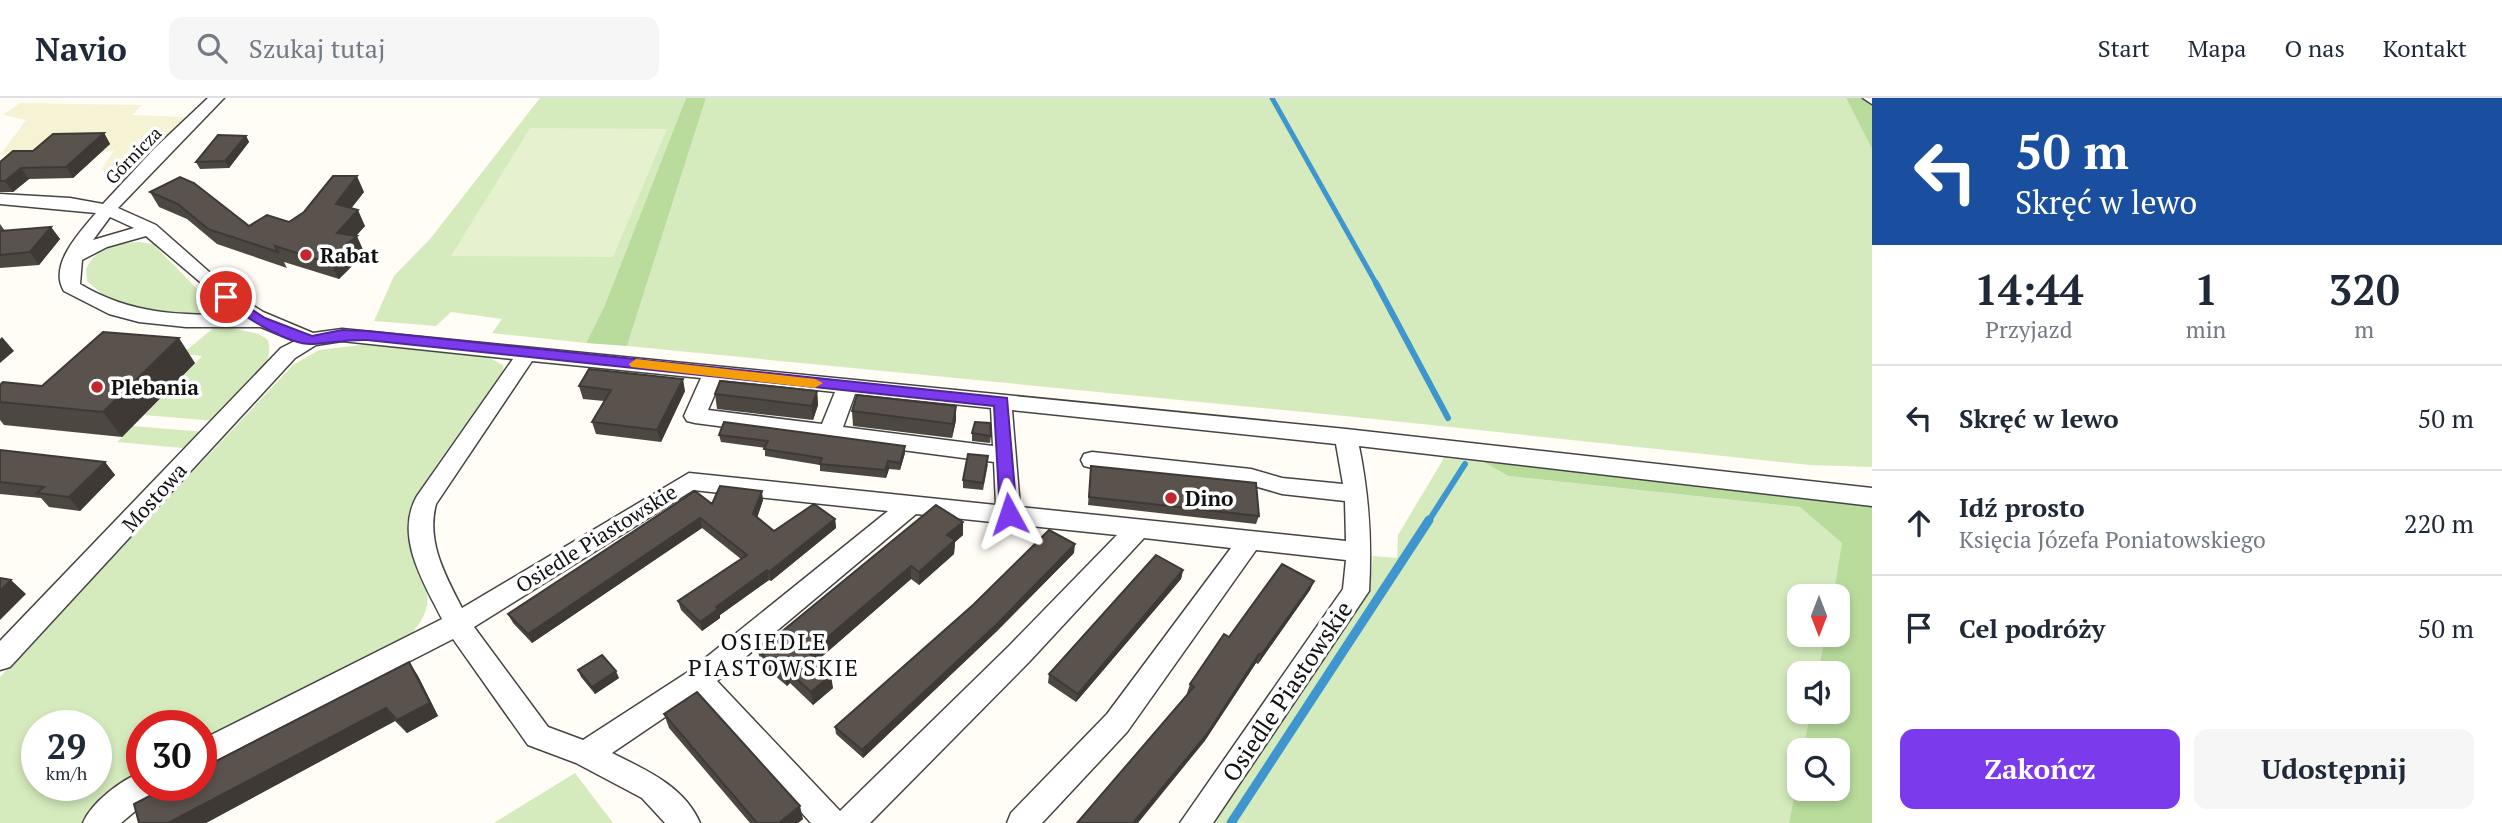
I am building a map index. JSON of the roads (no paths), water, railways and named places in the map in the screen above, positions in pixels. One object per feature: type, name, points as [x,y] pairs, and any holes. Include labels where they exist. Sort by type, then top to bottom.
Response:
[{"type":"street","name":"Górnicza","points":[[72,258],[108,210],[217,98]]},
{"type":"street","points":[[0,199],[80,204],[108,210],[150,229],[226,297],[260,321],[311,340],[342,335],[367,336],[1346,437],[1872,497]]},
{"type":"street","points":[[150,229],[101,243],[72,258],[68,273],[71,288],[94,303],[165,322],[260,321]]},
{"type":"street","name":"Mostowa","points":[[0,659],[121,534],[275,365],[297,346],[311,340]]},
{"type":"street","points":[[527,353],[435,483],[420,519],[423,545],[431,572],[457,624],[538,736],[586,754],[653,788],[685,823]]},
{"type":"street","points":[[714,372],[695,416],[1004,455]]},
{"type":"street","points":[[830,433],[847,387]]},
{"type":"street","points":[[1001,402],[1009,514]]},
{"type":"street","name":"Osiedle Piastowskie","points":[[1195,823],[1356,591],[1360,552],[1357,494],[1346,437]]},
{"type":"street","points":[[1092,460],[1251,477],[1282,486],[1357,494]]},
{"type":"street","name":"Osiedle Piastowskie","points":[[217,747],[457,624],[689,481],[1360,552]]},
{"type":"street","points":[[586,754],[698,680],[911,505]]},
{"type":"street","points":[[849,823],[1019,654],[1139,528]]},
{"type":"street","points":[[1022,823],[1117,723],[1250,540]]},
{"type":"street","points":[[698,680],[831,823]]},
{"type":"street","points":[[97,823],[126,799]]},
{"type":"waterway","points":[[1272,98],[1377,285]]},
{"type":"waterway","points":[[1376,283],[1448,418]]},
{"type":"waterway","points":[[1428,522],[1465,464]]},
{"type":"waterway","points":[[1231,823],[1429,520]]},
{"type":"place","name":"Rabat","points":[[306,255]]},
{"type":"place","name":"Plebania","points":[[97,387]]},
{"type":"place","name":"Dino","points":[[1171,498]]},
{"type":"district","name":"OSIEDLE PIASTOWSKIE","points":[[774,654]]}]
